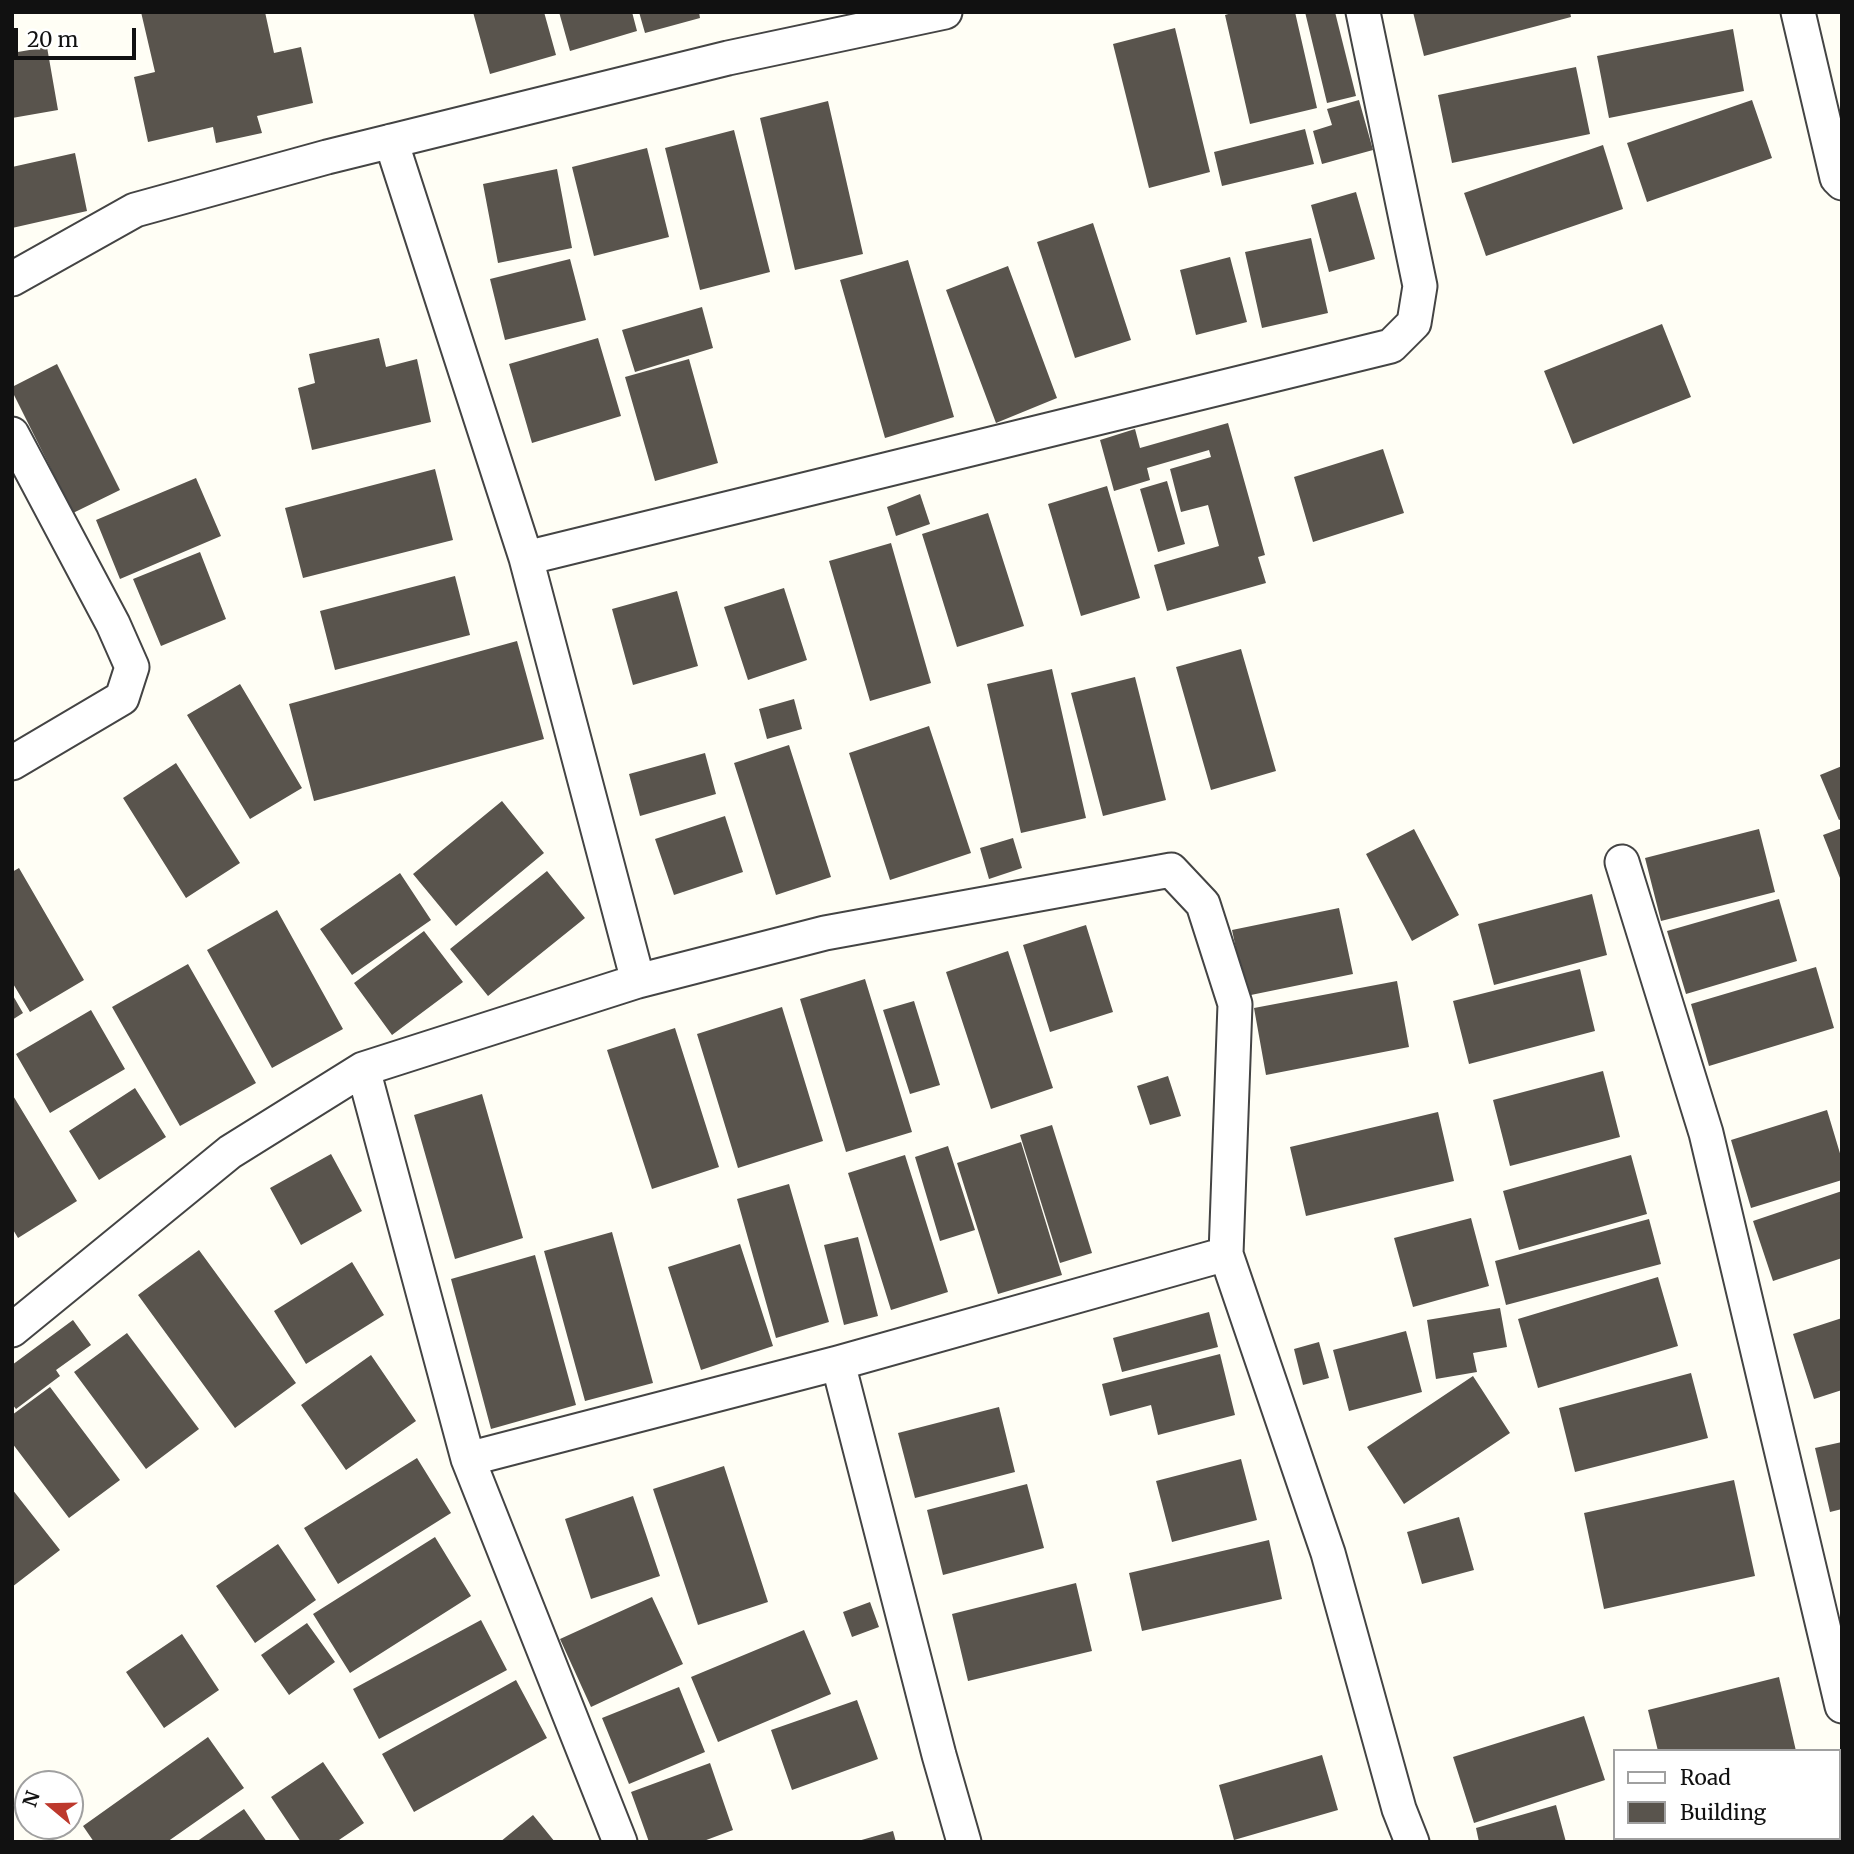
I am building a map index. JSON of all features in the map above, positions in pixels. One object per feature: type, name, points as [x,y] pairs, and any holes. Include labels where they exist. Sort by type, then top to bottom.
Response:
[{"type":"street","points":[[12,279],[135,210],[391,141],[727,58],[945,12]]},
{"type":"street","points":[[526,558],[1391,346],[1414,323],[1420,286],[1363,12]]},
{"type":"street","points":[[1798,12],[1837,178],[1842,183]]},
{"type":"street","points":[[391,141],[526,558],[638,981]]},
{"type":"street","points":[[12,433],[113,624],[132,667],[122,698],[12,763]]},
{"type":"street","points":[[1622,862],[1706,1133],[1842,1706]]},
{"type":"street","points":[[12,1330],[230,1152],[363,1069],[638,981],[825,933],[1171,870],[1203,904],[1236,1004],[1226,1254],[1328,1553],[1399,1809],[1412,1842]]},
{"type":"street","points":[[363,1069],[468,1459],[620,1842]]},
{"type":"street","points":[[468,1459],[838,1363],[1226,1254]]},
{"type":"street","points":[[838,1363],[964,1842]]},
{"type":"building","points":[[141,12],[265,12],[274,53],[301,47],[313,103],[257,116],[262,133],[216,143],[213,127],[148,142],[134,77],[155,72]]},
{"type":"building","points":[[473,12],[544,12],[556,55],[490,74]]},
{"type":"building","points":[[559,12],[632,12],[637,31],[570,51]]},
{"type":"building","points":[[639,12],[699,12],[700,18],[645,33]]},
{"type":"building","points":[[1235,12],[1295,12],[1317,108],[1250,124],[1225,15]]},
{"type":"building","points":[[1305,12],[1335,12],[1356,96],[1327,103]]},
{"type":"building","points":[[1413,12],[1570,12],[1571,17],[1424,56]]},
{"type":"building","points":[[1175,28],[1210,172],[1149,188],[1113,44]]},
{"type":"building","points":[[1733,29],[1744,91],[1609,118],[1597,56]]},
{"type":"building","points":[[47,47],[58,110],[12,118],[12,53]]},
{"type":"building","points":[[1576,67],[1590,134],[1452,163],[1438,95]]},
{"type":"building","points":[[1359,100],[1373,150],[1322,164],[1313,131],[1332,125],[1327,109]]},
{"type":"building","points":[[1752,100],[1772,158],[1647,202],[1627,143]]},
{"type":"building","points":[[828,101],[863,254],[795,270],[760,118]]},
{"type":"building","points":[[1305,129],[1314,164],[1222,186],[1214,152]]},
{"type":"building","points":[[734,130],[770,272],[700,290],[665,148]]},
{"type":"building","points":[[1603,145],[1623,209],[1486,256],[1464,193]]},
{"type":"building","points":[[647,148],[669,237],[594,256],[572,167]]},
{"type":"building","points":[[75,153],[87,211],[12,228],[12,167]]},
{"type":"building","points":[[557,169],[572,248],[498,263],[483,184]]},
{"type":"building","points":[[1356,192],[1375,259],[1329,272],[1311,205]]},
{"type":"building","points":[[1093,223],[1131,340],[1075,358],[1037,242]]},
{"type":"building","points":[[1311,238],[1328,313],[1262,328],[1245,252]]},
{"type":"building","points":[[1230,257],[1247,322],[1196,335],[1180,270]]},
{"type":"building","points":[[570,259],[586,320],[505,340],[490,279]]},
{"type":"building","points":[[908,260],[954,417],[885,438],[840,280]]},
{"type":"building","points":[[1008,266],[1057,398],[996,423],[946,290]]},
{"type":"building","points":[[702,307],[713,348],[635,372],[622,330]]},
{"type":"building","points":[[1662,324],[1691,397],[1573,444],[1544,371]]},
{"type":"building","points":[[379,338],[386,367],[417,359],[431,422],[312,450],[298,388],[315,383],[309,354]]},
{"type":"building","points":[[598,338],[621,416],[532,443],[509,364]]},
{"type":"building","points":[[689,359],[718,463],[655,481],[625,377]]},
{"type":"building","points":[[57,364],[120,490],[73,513],[12,391],[12,387]]},
{"type":"building","points":[[1228,423],[1265,555],[1258,557],[1266,583],[1167,611],[1154,565],[1219,546],[1208,505],[1181,512],[1170,469],[1211,457],[1209,450],[1147,468],[1150,480],[1114,491],[1100,440],[1135,429],[1140,448]]},
{"type":"building","points":[[1383,449],[1404,513],[1313,542],[1294,477]]},
{"type":"building","points":[[435,469],[453,540],[303,578],[285,508]]},
{"type":"building","points":[[196,478],[221,536],[120,579],[96,520]]},
{"type":"building","points":[[1167,481],[1185,544],[1158,552],[1140,489]]},
{"type":"building","points":[[1107,486],[1140,598],[1081,616],[1048,504]]},
{"type":"building","points":[[920,494],[930,524],[896,536],[887,507]]},
{"type":"building","points":[[988,513],[1024,626],[957,647],[922,534]]},
{"type":"building","points":[[891,543],[931,683],[870,701],[829,561]]},
{"type":"building","points":[[200,552],[226,619],[161,646],[133,579]]},
{"type":"building","points":[[455,576],[470,635],[335,670],[320,611]]},
{"type":"building","points":[[784,588],[807,660],[748,680],[724,607]]},
{"type":"building","points":[[677,591],[698,666],[633,685],[612,609]]},
{"type":"building","points":[[517,641],[544,739],[314,801],[289,704]]},
{"type":"building","points":[[1241,649],[1276,771],[1211,790],[1176,667]]},
{"type":"building","points":[[1052,669],[1086,818],[1021,833],[987,684]]},
{"type":"building","points":[[1135,677],[1166,800],[1103,816],[1071,693]]},
{"type":"building","points":[[240,684],[302,788],[250,819],[187,715]]},
{"type":"building","points":[[794,699],[802,729],[767,739],[759,709]]},
{"type":"building","points":[[929,726],[971,853],[890,880],[849,753]]},
{"type":"building","points":[[789,745],[831,877],[776,895],[734,763]]},
{"type":"building","points":[[705,753],[716,794],[640,816],[629,774]]},
{"type":"building","points":[[176,763],[240,863],[186,898],[123,798]]},
{"type":"building","points":[[1842,766],[1842,819],[1839,820],[1820,775]]},
{"type":"building","points":[[502,801],[544,853],[456,926],[413,874]]},
{"type":"building","points":[[725,816],[743,872],[674,895],[655,839]]},
{"type":"building","points":[[1842,828],[1842,883],[1823,835]]},
{"type":"building","points":[[1414,829],[1459,915],[1412,941],[1366,854]]},
{"type":"building","points":[[1759,829],[1775,892],[1661,921],[1645,858]]},
{"type":"building","points":[[1013,838],[1022,868],[989,879],[980,848]]},
{"type":"building","points":[[19,868],[84,980],[30,1012],[12,982],[12,872]]},
{"type":"building","points":[[547,871],[585,918],[488,996],[450,949]]},
{"type":"building","points":[[400,873],[431,920],[352,975],[320,929]]},
{"type":"building","points":[[1592,894],[1607,955],[1494,985],[1478,924]]},
{"type":"building","points":[[1779,899],[1797,961],[1686,994],[1667,931]]},
{"type":"building","points":[[1339,908],[1353,974],[1246,996],[1232,930]]},
{"type":"building","points":[[277,910],[343,1029],[272,1068],[207,950]]},
{"type":"building","points":[[1086,925],[1113,1012],[1050,1032],[1023,945]]},
{"type":"building","points":[[424,931],[463,982],[392,1035],[354,983]]},
{"type":"building","points":[[1008,951],[1053,1088],[991,1109],[946,972]]},
{"type":"building","points":[[188,964],[256,1083],[180,1126],[112,1007]]},
{"type":"building","points":[[1816,967],[1834,1028],[1709,1066],[1691,1004]]},
{"type":"building","points":[[1580,969],[1595,1031],[1469,1064],[1453,1001]]},
{"type":"building","points":[[865,979],[912,1132],[846,1152],[800,999]]},
{"type":"building","points":[[1397,981],[1409,1047],[1266,1075],[1254,1008]]},
{"type":"building","points":[[12,994],[23,1013],[12,1020]]},
{"type":"building","points":[[914,1001],[940,1085],[910,1094],[883,1010]]},
{"type":"building","points":[[782,1007],[823,1141],[738,1168],[697,1034]]},
{"type":"building","points":[[91,1010],[125,1069],[50,1113],[16,1054]]},
{"type":"building","points":[[675,1028],[719,1167],[652,1189],[607,1050]]},
{"type":"building","points":[[1603,1071],[1620,1137],[1510,1166],[1493,1100]]},
{"type":"building","points":[[1168,1076],[1181,1116],[1150,1125],[1137,1086]]},
{"type":"building","points":[[135,1088],[166,1137],[99,1180],[69,1131]]},
{"type":"building","points":[[12,1094],[77,1201],[18,1238],[12,1228]]},
{"type":"building","points":[[482,1094],[523,1238],[455,1259],[414,1115]]},
{"type":"building","points":[[1827,1110],[1842,1160],[1842,1180],[1751,1208],[1731,1140]]},
{"type":"building","points":[[1438,1112],[1454,1181],[1306,1216],[1290,1147]]},
{"type":"building","points":[[1052,1125],[1092,1253],[1060,1263],[1020,1135]]},
{"type":"building","points":[[1021,1142],[1062,1275],[998,1294],[957,1163]]},
{"type":"building","points":[[948,1146],[975,1230],[940,1241],[915,1157]]},
{"type":"building","points":[[331,1154],[362,1211],[301,1245],[270,1188]]},
{"type":"building","points":[[905,1155],[948,1292],[891,1310],[848,1173]]},
{"type":"building","points":[[1631,1155],[1647,1214],[1519,1250],[1503,1191]]},
{"type":"building","points":[[789,1184],[829,1322],[776,1338],[737,1199]]},
{"type":"building","points":[[1842,1191],[1842,1258],[1773,1281],[1753,1221]]},
{"type":"building","points":[[1471,1218],[1489,1286],[1413,1307],[1394,1238]]},
{"type":"building","points":[[1649,1219],[1661,1264],[1506,1305],[1495,1261]]},
{"type":"building","points":[[612,1232],[653,1383],[585,1401],[544,1251]]},
{"type":"building","points":[[858,1237],[878,1316],[844,1325],[824,1245]]},
{"type":"building","points":[[740,1244],[773,1346],[701,1370],[668,1267]]},
{"type":"building","points":[[199,1250],[296,1383],[235,1428],[138,1295]]},
{"type":"building","points":[[535,1255],[576,1405],[491,1429],[451,1279]]},
{"type":"building","points":[[352,1262],[384,1315],[306,1364],[274,1311]]},
{"type":"building","points":[[1658,1277],[1678,1346],[1538,1388],[1518,1319]]},
{"type":"building","points":[[1500,1308],[1507,1347],[1473,1353],[1477,1372],[1436,1379],[1427,1320]]},
{"type":"building","points":[[1209,1312],[1218,1347],[1122,1372],[1113,1338]]},
{"type":"building","points":[[1842,1318],[1842,1390],[1814,1399],[1793,1334]]},
{"type":"building","points":[[73,1320],[91,1345],[56,1370],[60,1376],[16,1409],[12,1404],[12,1365]]},
{"type":"building","points":[[1406,1331],[1422,1392],[1349,1411],[1333,1350]]},
{"type":"building","points":[[127,1333],[199,1429],[146,1469],[74,1372]]},
{"type":"building","points":[[1319,1342],[1329,1378],[1303,1385],[1294,1349]]},
{"type":"building","points":[[1220,1354],[1235,1415],[1158,1435],[1151,1405],[1110,1416],[1102,1384]]},
{"type":"building","points":[[371,1355],[416,1421],[346,1470],[301,1405]]},
{"type":"building","points":[[1691,1373],[1708,1438],[1575,1472],[1559,1408]]},
{"type":"building","points":[[1473,1376],[1510,1433],[1404,1504],[1367,1447]]},
{"type":"building","points":[[50,1387],[120,1480],[69,1518],[12,1443],[12,1415]]},
{"type":"building","points":[[999,1407],[1015,1472],[915,1498],[898,1433]]},
{"type":"building","points":[[1842,1442],[1842,1509],[1830,1512],[1815,1448]]},
{"type":"building","points":[[417,1458],[451,1513],[338,1584],[304,1528]]},
{"type":"building","points":[[1241,1459],[1257,1520],[1172,1542],[1156,1481]]},
{"type":"building","points":[[724,1466],[768,1602],[698,1625],[653,1489]]},
{"type":"building","points":[[1734,1480],[1755,1576],[1604,1609],[1584,1513]]},
{"type":"building","points":[[1027,1484],[1044,1548],[943,1575],[927,1510]]},
{"type":"building","points":[[12,1489],[60,1550],[12,1587]]},
{"type":"building","points":[[633,1496],[660,1576],[591,1599],[565,1519]]},
{"type":"building","points":[[1459,1517],[1474,1570],[1422,1584],[1407,1532]]},
{"type":"building","points":[[435,1537],[471,1596],[350,1673],[313,1614]]},
{"type":"building","points":[[1269,1540],[1282,1599],[1142,1631],[1129,1573]]},
{"type":"building","points":[[278,1544],[316,1600],[255,1643],[216,1586]]},
{"type":"building","points":[[1076,1583],[1092,1651],[968,1681],[952,1614]]},
{"type":"building","points":[[652,1597],[683,1664],[591,1707],[560,1639]]},
{"type":"building","points":[[870,1602],[879,1627],[852,1637],[843,1612]]},
{"type":"building","points":[[481,1620],[507,1670],[379,1739],[353,1689]]},
{"type":"building","points":[[307,1623],[335,1662],[289,1695],[261,1655]]},
{"type":"building","points":[[804,1630],[831,1694],[718,1742],[691,1677]]},
{"type":"building","points":[[182,1634],[219,1690],[164,1728],[126,1672]]},
{"type":"building","points":[[1779,1677],[1796,1749],[1658,1749],[1648,1710]]},
{"type":"building","points":[[516,1680],[547,1738],[414,1812],[382,1754]]},
{"type":"building","points":[[679,1687],[705,1752],[629,1784],[602,1718]]},
{"type":"building","points":[[857,1700],[878,1759],[792,1790],[771,1730]]},
{"type":"building","points":[[1584,1716],[1605,1780],[1474,1823],[1453,1757]]},
{"type":"building","points":[[208,1737],[244,1788],[167,1842],[94,1842],[84,1825]]},
{"type":"building","points":[[1322,1755],[1338,1810],[1234,1840],[1219,1785]]},
{"type":"building","points":[[323,1762],[364,1823],[336,1842],[301,1842],[271,1797]]},
{"type":"building","points":[[710,1763],[733,1830],[701,1842],[649,1842],[631,1792]]},
{"type":"building","points":[[1556,1805],[1566,1842],[1479,1842],[1476,1828]]},
{"type":"building","points":[[244,1809],[267,1842],[196,1842]]},
{"type":"building","points":[[533,1815],[555,1842],[500,1842]]},
{"type":"building","points":[[893,1831],[896,1842],[858,1842],[858,1841]]},
{"type":"building","points":[[1840,1832],[1842,1842],[1717,1841],[1840,1840]]}]
